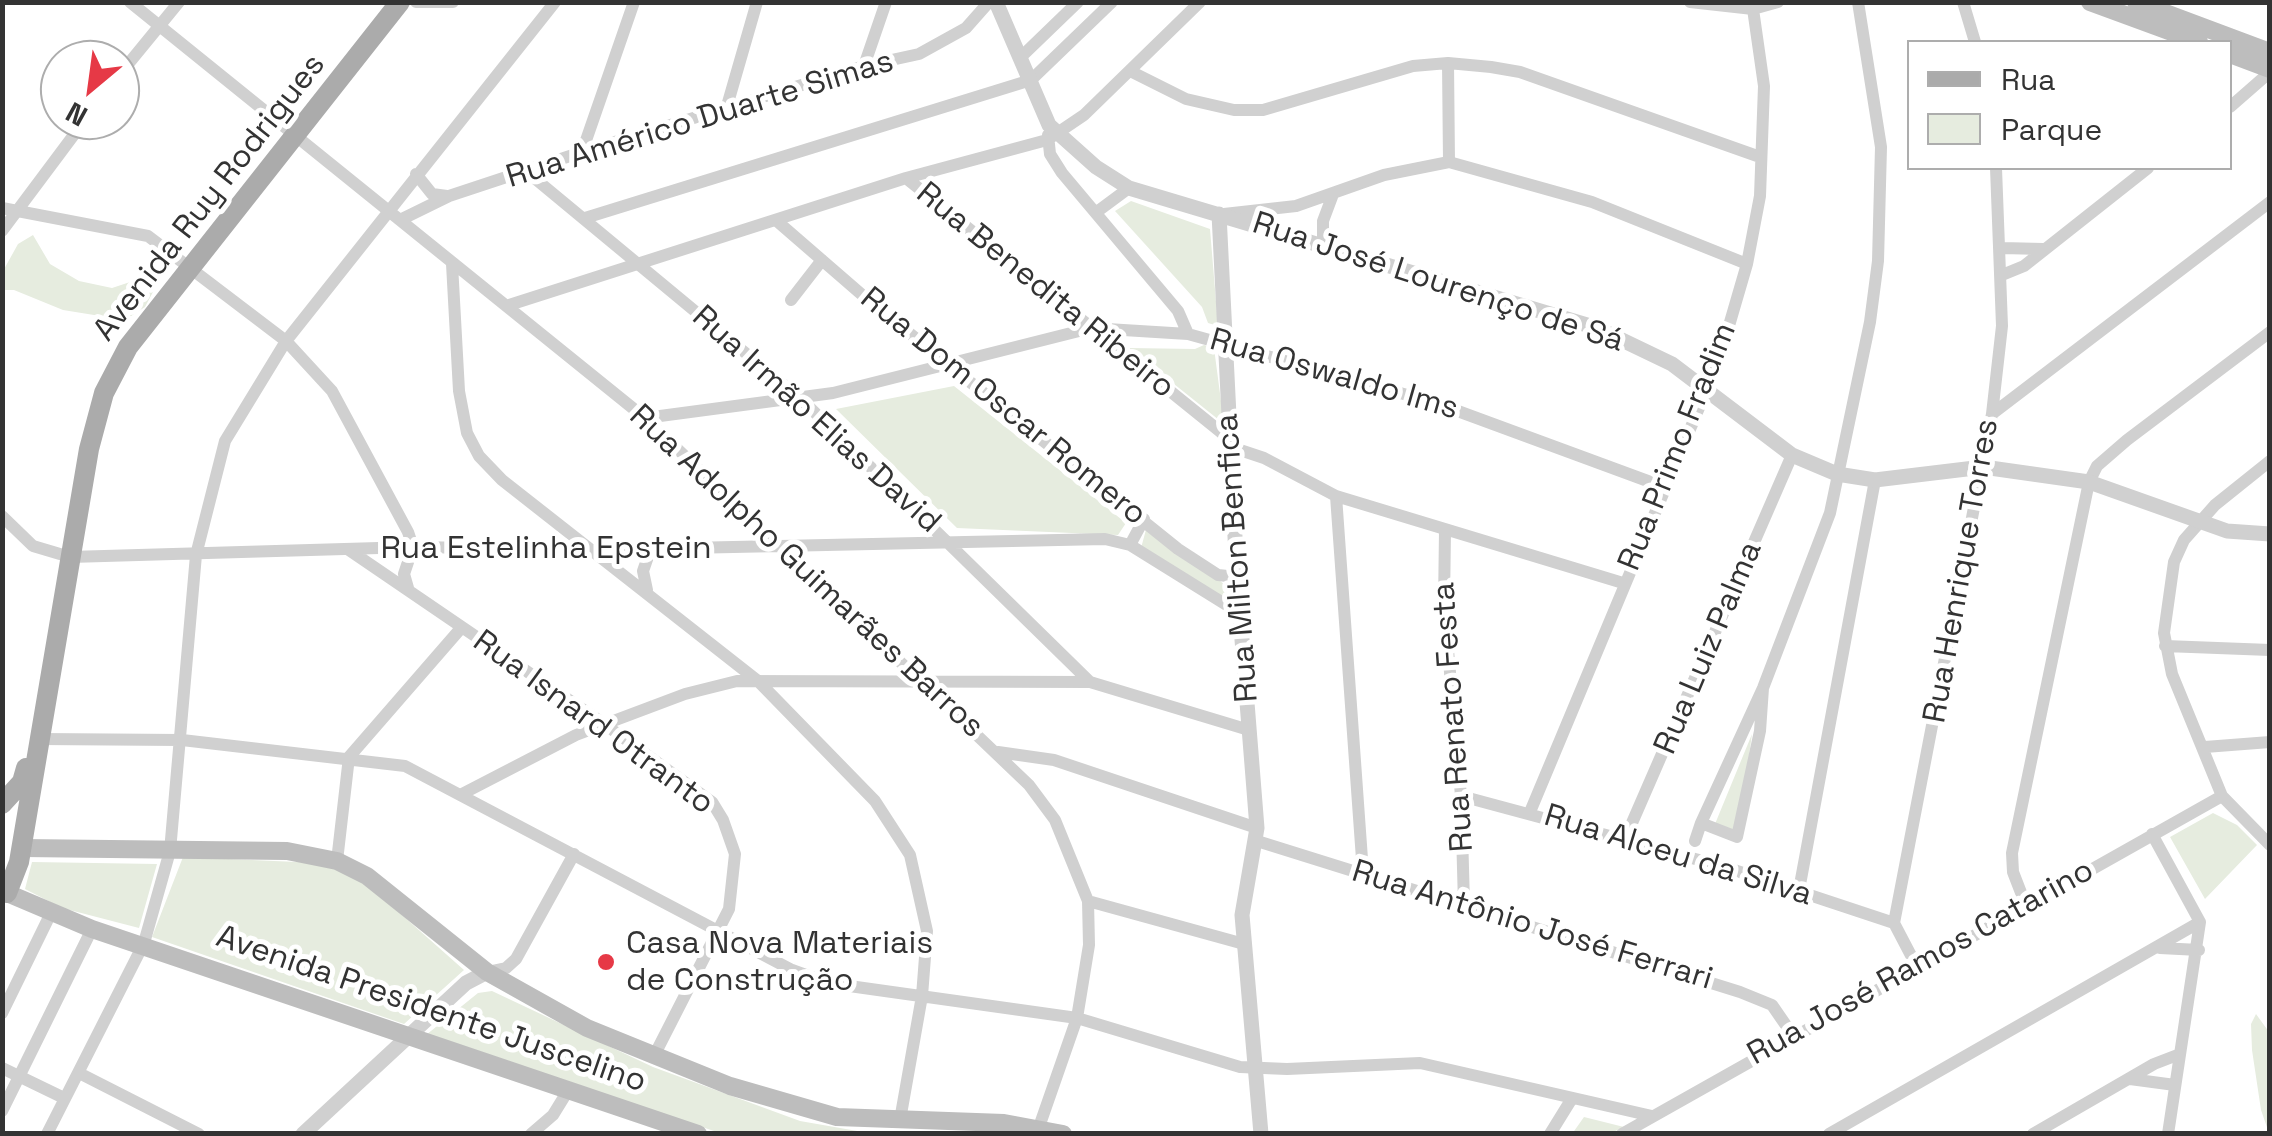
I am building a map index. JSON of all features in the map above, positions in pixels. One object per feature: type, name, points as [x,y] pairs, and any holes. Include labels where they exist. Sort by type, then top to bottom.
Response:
[{"type":"main road","name":"Avenida Ruy Rodrigues","points":[[4,896],[104,393],[128,347],[400,2]]},
{"type":"main road","points":[[2090,2],[2193,40]]},
{"type":"main road","points":[[2136,2],[2270,52]]},
{"type":"main road","points":[[2232,55],[2270,70]]},
{"type":"main road","name":"Avenida Ruy Rodrigues","points":[[2,804],[22,782],[38,738]]},
{"type":"main road","name":"Avenida Presidente Juscelino","points":[[12,846],[287,850],[337,861],[367,876],[487,972],[587,1028],[654,1056],[804,1111],[1039,1127],[1063,1134]]},
{"type":"main road","name":"Avenida Presidente Juscelino","points":[[4,896],[698,1134]]},
{"type":"street","name":"Rua Adolpho Guimarães Barros","points":[[130,2],[158,29],[644,418],[917,681],[998,752],[1055,820],[1088,901],[1089,944],[1077,1018],[1039,1127]]},
{"type":"street","points":[[140,50],[179,2]]},
{"type":"street","points":[[416,2],[453,2]]},
{"type":"street","points":[[582,152],[634,2]]},
{"type":"street","points":[[726,106],[758,2]]},
{"type":"street","points":[[864,66],[886,2]]},
{"type":"street","name":"Rua Américo Duarte Simas","points":[[400,220],[449,196],[582,152],[726,106],[919,54],[966,28],[993,2]]},
{"type":"street","name":"Rua Oswaldo Ims","points":[[993,2],[1022,56],[1052,133],[1050,154],[1178,311],[1188,334],[1222,340],[1436,403],[1664,487]]},
{"type":"street","points":[[1022,56],[1078,2]]},
{"type":"street","points":[[585,218],[1031,80],[1112,2]]},
{"type":"street","points":[[506,306],[1052,133],[1130,71],[1200,2]]},
{"type":"street","points":[[1690,2],[1753,8],[1778,2]]},
{"type":"street","points":[[1695,841],[1762,688],[1826,525],[1870,322],[1881,193],[1879,117],[1858,2]]},
{"type":"street","points":[[1963,2],[1974,40]]},
{"type":"street","points":[[47,1134],[144,943],[170,851],[196,555],[225,441],[286,341],[547,6]]},
{"type":"street","name":"Rua Primo Fradim","points":[[1530,812],[1719,360],[1747,264],[1760,196],[1764,86],[1753,8]]},
{"type":"street","points":[[1130,71],[1186,99],[1234,110],[1263,110],[1413,66],[1448,63],[1520,72],[1760,157]]},
{"type":"street","points":[[1448,63],[1450,162]]},
{"type":"street","points":[[2232,105],[2270,70]]},
{"type":"street","name":"Rua José Lourenço de Sá","points":[[1052,133],[1130,188],[1597,328],[1638,346],[1707,386],[1792,455],[1837,474],[1874,480],[1983,467],[2089,482],[2227,531],[2270,534]]},
{"type":"street","points":[[2,231],[8,209],[68,140]]},
{"type":"street","points":[[1219,214],[1296,206],[1332,197],[1384,176],[1450,162],[1592,202],[1747,264]]},
{"type":"street","name":"Rua Henrique Torres","points":[[1894,924],[1992,414],[2002,275],[1996,170]]},
{"type":"street","points":[[2002,275],[2024,266],[2145,170]]},
{"type":"street","name":"Rua Irmão Elias David","points":[[527,172],[802,399],[1090,682]]},
{"type":"street","points":[[416,174],[432,194],[449,196]]},
{"type":"street","name":"Rua Benedita Ribeiro","points":[[906,178],[1222,432],[1231,447],[1336,496],[1623,583]]},
{"type":"street","points":[[1098,211],[1130,188]]},
{"type":"street","points":[[1322,245],[1322,221],[1332,197]]},
{"type":"street","points":[[1992,414],[2270,202]]},
{"type":"street","points":[[8,209],[148,236],[286,341],[332,391],[413,547],[404,574],[408,588]]},
{"type":"street","name":"Rua Milton Benfica","points":[[1219,214],[1222,340],[1257,835],[1242,915],[1261,1134]]},
{"type":"street","name":"Rua Dom Oscar Romero","points":[[778,222],[1144,519],[1218,575],[1237,577]]},
{"type":"street","points":[[2002,248],[2043,249]]},
{"type":"street","points":[[790,300],[822,260]]},
{"type":"street","points":[[452,264],[459,391],[468,433],[492,470],[758,682],[875,800],[910,855],[927,931],[922,996],[900,1120]]},
{"type":"street","points":[[644,418],[802,399],[1091,328],[1188,334]]},
{"type":"street","points":[[2025,903],[2012,872],[2012,853],[2089,482],[2111,454],[2270,332]]},
{"type":"street","name":"Rua Luiz Palma","points":[[1625,839],[1792,455]]},
{"type":"street","points":[[2269,844],[2222,796],[2205,748],[2194,733],[2166,646],[2165,611],[2174,562],[2184,540],[2215,505],[2270,461]]},
{"type":"street","points":[[1799,890],[1874,480]]},
{"type":"street","points":[[1336,496],[1363,872]]},
{"type":"street","points":[[2,516],[33,546],[70,557]]},
{"type":"street","points":[[540,549],[550,516]]},
{"type":"street","points":[[1130,545],[1144,519]]},
{"type":"street","name":"Rua Renato Festa","points":[[1444,530],[1444,605],[1461,796],[1464,904]]},
{"type":"street","name":"Rua Estelinha Epstein","points":[[70,557],[413,547],[594,550],[1104,540],[1130,545],[1242,614]]},
{"type":"street","points":[[647,590],[643,570],[651,548]]},
{"type":"street","name":"Rua Isnard Otranto","points":[[349,550],[712,802],[723,820],[736,854],[736,873],[720,930],[654,1056]]},
{"type":"street","points":[[337,861],[349,757],[462,627]]},
{"type":"street","points":[[2166,646],[2270,650]]},
{"type":"street","points":[[462,794],[576,736],[724,683],[1090,682],[1249,730]]},
{"type":"street","points":[[1701,823],[1740,834],[1760,732],[1762,688]]},
{"type":"street","points":[[38,738],[182,740],[405,766],[792,970],[828,983],[1077,1018],[1214,1060],[1256,1068],[1420,1063],[1652,1116]]},
{"type":"street","points":[[2205,748],[2270,742]]},
{"type":"street","name":"Rua Antônio José Ferrari","points":[[998,752],[1054,760],[1363,872],[1740,992],[1772,1005],[1792,1034]]},
{"type":"street","name":"Rua Alceu da Silva","points":[[1461,796],[1530,812],[1799,890],[1894,924]]},
{"type":"street","name":"Rua José Ramos Catarino","points":[[1622,1134],[1792,1034],[2222,796]]},
{"type":"street","points":[[2152,834],[2200,922],[2199,950],[2168,1134]]},
{"type":"street","points":[[303,1134],[466,983],[506,968],[516,959],[574,854]]},
{"type":"street","points":[[1088,901],[1244,944]]},
{"type":"street","points":[[2,1012],[51,913]]},
{"type":"street","points":[[1829,1134],[2200,922]]},
{"type":"street","points":[[1894,924],[1916,965]]},
{"type":"street","points":[[2,1111],[92,929]]},
{"type":"street","points":[[2157,948],[2199,950]]},
{"type":"street","points":[[516,959],[524,993]]},
{"type":"street","points":[[2033,1134],[2180,1054]]},
{"type":"street","points":[[2,1068],[64,1098]]},
{"type":"street","points":[[79,1073],[198,1134]]},
{"type":"street","points":[[2128,1079],[2175,1085]]},
{"type":"street","points":[[531,1134],[553,1115],[569,1089]]},
{"type":"street","points":[[1550,1134],[1570,1100]]},
{"type":"green space","points":[[1131,201],[1210,229],[1218,326],[1208,323],[1202,307],[1115,211]]},
{"type":"green space","points":[[33,235],[50,264],[79,281],[112,288],[145,277],[154,290],[145,307],[125,320],[63,310],[14,290],[3,290],[3,271],[18,244]]},
{"type":"green space","points":[[1204,345],[1214,348],[1224,424],[1129,348],[1195,349]]},
{"type":"green space","points":[[954,386],[1126,523],[1118,535],[957,528],[836,409]]},
{"type":"green space","points":[[1147,526],[1236,593],[1232,605],[1141,548]]},
{"type":"green space","points":[[1752,734],[1738,834],[1715,824]]},
{"type":"green space","points":[[2213,813],[2237,825],[2257,845],[2205,899],[2170,837]]},
{"type":"green space","points":[[183,857],[320,863],[342,870],[367,884],[464,970],[404,1024],[152,937]]},
{"type":"green space","points":[[32,862],[157,864],[139,928],[62,908],[25,889]]},
{"type":"green space","points":[[492,991],[653,1067],[800,1121],[863,1132],[1037,1133],[720,1133],[426,1035],[478,993]]},
{"type":"green space","points":[[2256,1014],[2269,1032],[2269,1133],[2261,1110],[2252,1050],[2251,1024]]},
{"type":"green space","points":[[1584,1117],[1624,1127],[1611,1133],[1572,1134]]},
{"type":"place","name":"Casa Nova Materiais de Construção","points":[[606,962]]}]
